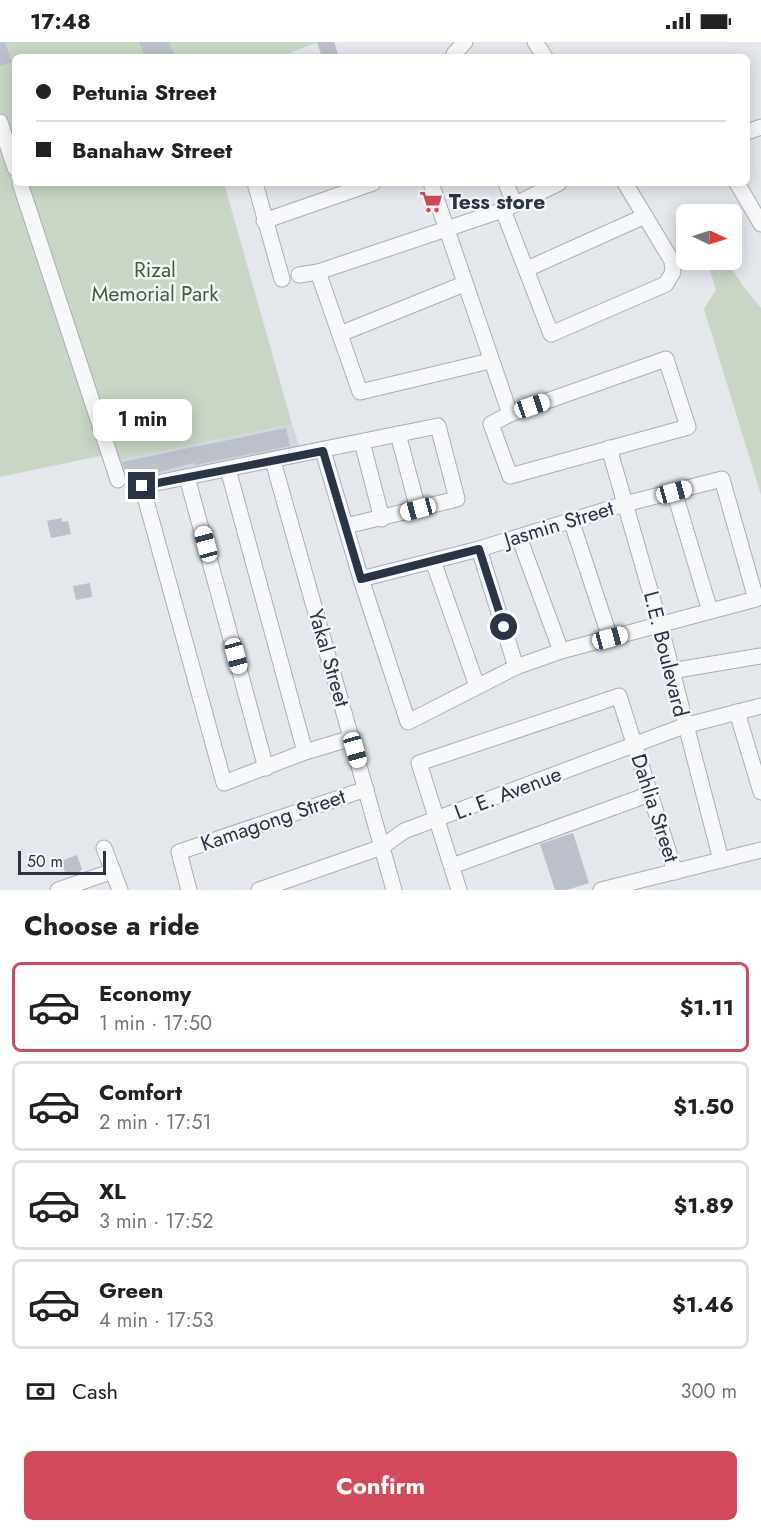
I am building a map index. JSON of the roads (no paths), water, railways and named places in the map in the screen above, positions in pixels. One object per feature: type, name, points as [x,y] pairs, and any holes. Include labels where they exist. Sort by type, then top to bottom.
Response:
[{"type":"street","points":[[454,54],[465,42]]},
{"type":"street","points":[[0,122],[12,159]]},
{"type":"street","points":[[21,186],[118,480]]},
{"type":"street","points":[[256,186],[282,279]]},
{"type":"street","points":[[264,221],[364,186]]},
{"type":"street","points":[[432,186],[510,414]]},
{"type":"street","points":[[506,186],[508,206],[551,334],[666,284],[673,272],[672,261],[627,186]]},
{"type":"street","points":[[299,275],[318,272],[448,229],[552,186]]},
{"type":"street","points":[[739,186],[761,224]]},
{"type":"street","points":[[527,268],[645,216]]},
{"type":"street","points":[[318,272],[360,392],[490,360]]},
{"type":"street","points":[[340,334],[464,284]]},
{"type":"street","points":[[666,359],[688,427],[510,476],[491,424],[510,414],[666,359]]},
{"type":"street","points":[[346,526],[457,499],[438,426],[142,486],[224,783],[305,752],[352,738]]},
{"type":"street","points":[[398,434],[418,509]]},
{"type":"street","points":[[362,442],[382,519]]},
{"type":"street","name":"L.E. Boulevard","points":[[609,448],[660,625],[684,726],[721,860]]},
{"type":"street","points":[[323,451],[361,579],[408,723],[516,667],[561,651],[710,611],[674,492]]},
{"type":"street","name":"Yakal Street","points":[[273,461],[394,890]]},
{"type":"street","points":[[228,469],[305,752]]},
{"type":"street","points":[[188,477],[266,768]]},
{"type":"street","name":"Jasmin Street","points":[[361,579],[479,549],[625,504],[722,479],[756,599],[710,611]]},
{"type":"street","points":[[571,520],[610,638]]},
{"type":"street","points":[[519,537],[561,651]]},
{"type":"street","points":[[479,549],[516,667]]},
{"type":"street","points":[[433,561],[477,686]]},
{"type":"street","points":[[670,671],[761,656]]},
{"type":"street","name":"Dahlia Street","points":[[436,820],[419,763],[619,696],[675,872]]},
{"type":"street","name":"L. E. Avenue","points":[[260,890],[300,884],[382,847],[404,831],[684,726],[761,706]]},
{"type":"street","points":[[736,712],[761,792]]},
{"type":"street","name":"Kamagong Street","points":[[189,890],[179,852],[366,789]]},
{"type":"street","points":[[452,867],[650,794]]},
{"type":"street","points":[[436,820],[459,890]]},
{"type":"street","points":[[104,848],[120,890]]},
{"type":"street","points":[[601,890],[761,850]]},
{"type":"street","points":[[58,890],[113,871]]},
{"type":"place","name":"Tess store","points":[[431,202]]},
{"type":"park label","name":"Rizal Memorial Park","points":[[155,282]]}]
